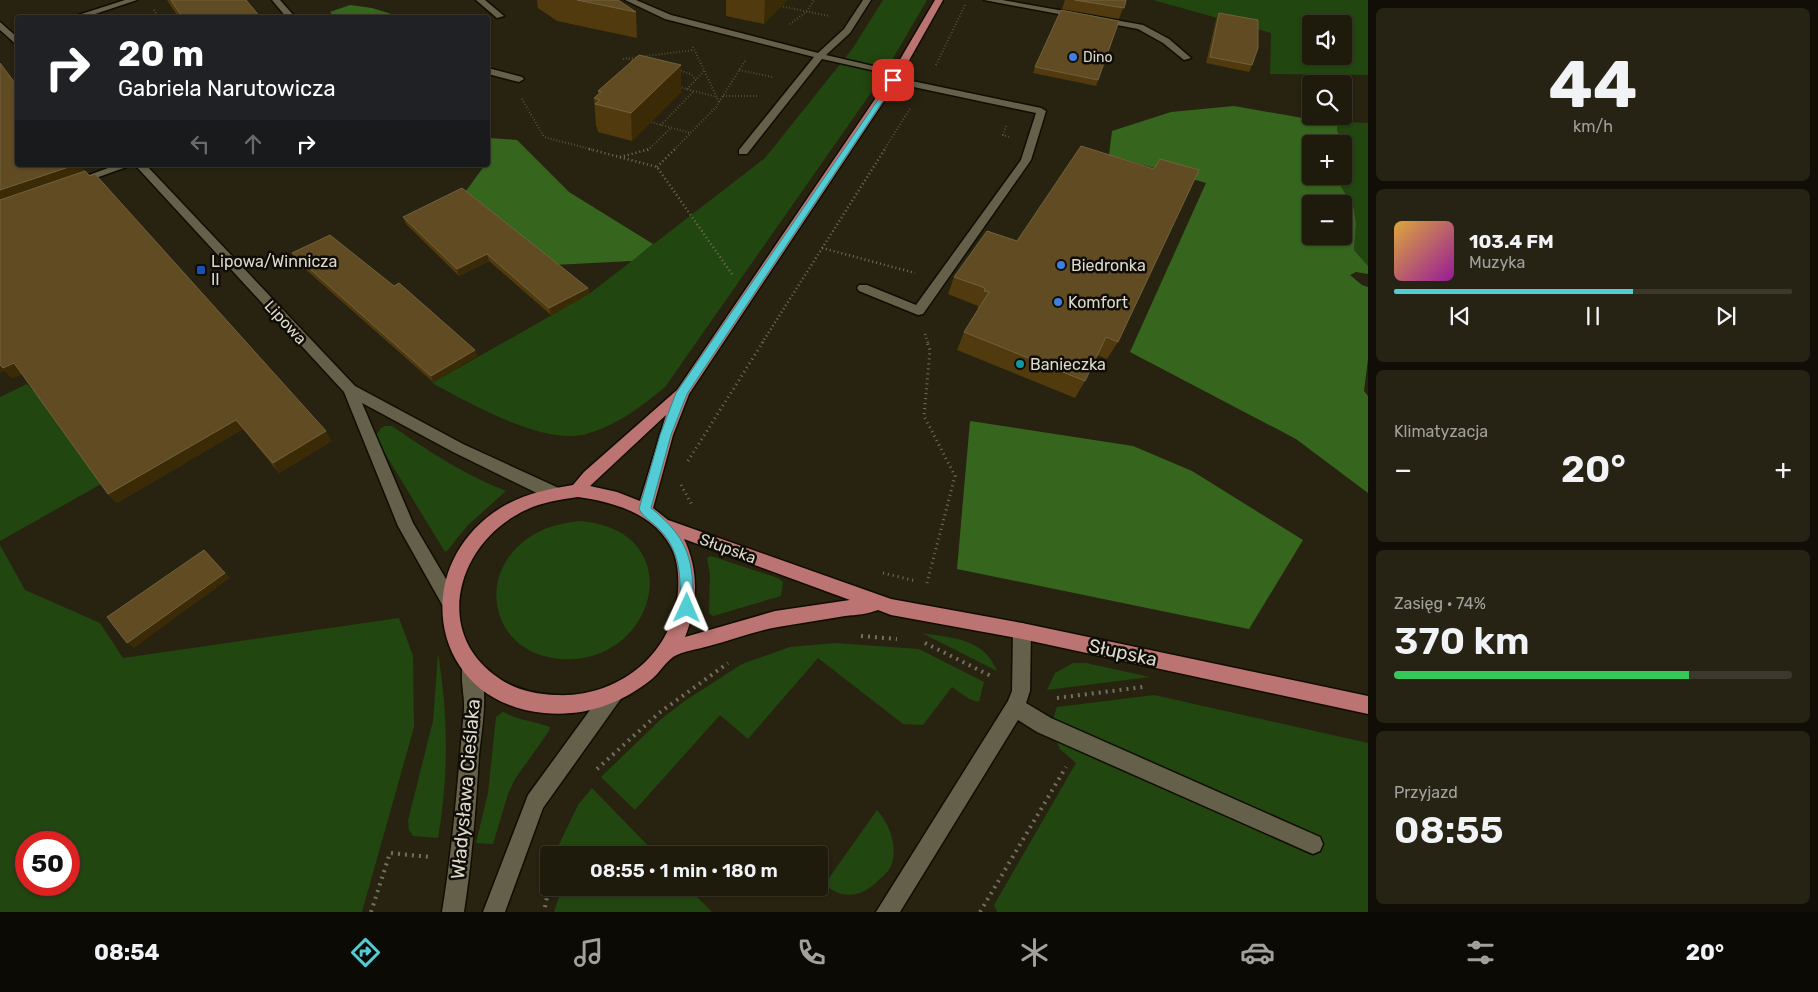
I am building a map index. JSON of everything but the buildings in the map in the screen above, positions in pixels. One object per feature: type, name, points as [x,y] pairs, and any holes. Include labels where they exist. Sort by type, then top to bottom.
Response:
[{"type":"main road","points":[[645,509],[666,435],[682,393],[895,76],[939,0]]},
{"type":"main road","points":[[578,491],[589,476],[682,393]]},
{"type":"main road","points":[[578,491],[615,496],[645,509],[664,526],[681,550],[688,576],[687,608],[671,649],[653,668],[613,694],[580,705],[550,705],[513,697],[492,686],[471,666],[461,652],[451,621],[450,602],[455,578],[462,559],[481,534],[505,514],[526,502],[555,494],[578,491]]},
{"type":"main road","name":"Słupska","points":[[664,526],[876,603],[1022,631],[1368,705]]},
{"type":"main road","name":"Słupska","points":[[671,649],[775,619],[876,603]]},
{"type":"street","points":[[83,15],[133,0]]},
{"type":"street","points":[[276,0],[289,15]]},
{"type":"street","points":[[480,0],[500,16]]},
{"type":"street","points":[[629,0],[668,17],[895,76],[925,86],[1041,111],[1026,160],[918,311],[864,288]]},
{"type":"street","points":[[742,152],[820,56],[847,31],[867,0]]},
{"type":"street","points":[[988,0],[1140,27],[1166,41],[1187,58]]},
{"type":"street","points":[[0,25],[14,35]]},
{"type":"street","points":[[490,71],[519,78]]},
{"type":"street","points":[[63,186],[121,167]]},
{"type":"street","name":"Lipowa","points":[[142,167],[350,390],[458,448],[555,494]]},
{"type":"street","name":"Lipowa","points":[[350,390],[387,488],[435,581],[450,602]]},
{"type":"street","points":[[887,912],[1018,699],[1022,631]]},
{"type":"street","name":"Władysława Cieślaka","points":[[453,912],[461,861],[474,701],[471,666]]},
{"type":"street","points":[[494,912],[535,802],[613,694]]},
{"type":"street","points":[[1018,699],[1044,725],[1312,844]]},
{"type":"path","points":[[686,465],[925,86],[967,0]]},
{"type":"path","points":[[780,6],[855,20]]},
{"type":"path","points":[[690,42],[719,102]]},
{"type":"path","points":[[645,63],[625,58],[694,50]]},
{"type":"path","points":[[657,167],[719,102],[748,57]]},
{"type":"path","points":[[673,69],[691,74],[696,80]]},
{"type":"path","points":[[739,70],[800,82]]},
{"type":"path","points":[[686,89],[704,71]]},
{"type":"path","points":[[676,87],[717,97]]},
{"type":"path","points":[[662,125],[694,91]]},
{"type":"path","points":[[520,96],[544,137],[657,167],[736,280]]},
{"type":"path","points":[[651,122],[690,133]]},
{"type":"path","points":[[620,157],[649,150],[672,128]]},
{"type":"path","points":[[822,248],[922,275],[938,282]]},
{"type":"path","points":[[918,311],[930,350],[924,416],[954,476],[927,584]]},
{"type":"path","points":[[681,481],[681,488],[691,504],[697,509]]},
{"type":"path","points":[[874,570],[892,575]]},
{"type":"path","points":[[853,636],[900,639]]},
{"type":"path","points":[[920,640],[1018,699]]},
{"type":"path","points":[[595,772],[643,725],[702,679],[732,661]]},
{"type":"path","points":[[1044,725],[1052,698],[1152,686]]},
{"type":"path","points":[[980,912],[1068,763]]},
{"type":"path","points":[[372,912],[390,853],[436,857]]},
{"type":"path","points":[[544,912],[547,896]]},
{"type":"green space","points":[[883,0],[927,0],[882,77],[665,387],[618,421],[586,434],[569,436],[549,434],[507,421],[432,383],[589,294],[765,158],[853,48]]},
{"type":"green space","points":[[1153,0],[1368,0],[1368,75],[1270,74],[1271,33]]},
{"type":"green space","points":[[350,5],[372,8],[395,15],[333,15],[330,12]]},
{"type":"green space","points":[[1234,106],[1302,118],[1302,125],[1337,125],[1340,135],[1302,135],[1302,185],[1340,185],[1346,195],[1302,195],[1302,245],[1352,245],[1352,206],[1356,224],[1354,250],[1368,266],[1368,274],[1356,272],[1350,275],[1362,285],[1368,287],[1368,359],[1364,391],[1368,396],[1368,493],[1296,439],[1130,352],[1206,183],[1109,155],[1112,131],[1171,112]]},
{"type":"green space","points":[[1352,122],[1368,123],[1368,266],[1354,250],[1356,224],[1352,195],[1346,195],[1340,185],[1352,185],[1352,135],[1340,135],[1337,125],[1352,125]]},
{"type":"green space","points":[[490,138],[517,140],[569,192],[653,244],[632,261],[553,265],[463,195],[484,167],[490,167]]},
{"type":"green space","points":[[27,384],[53,413],[103,483],[0,541],[0,397]]},
{"type":"green space","points":[[970,421],[1133,446],[1192,471],[1303,540],[1249,629],[957,569]]},
{"type":"green space","points":[[392,426],[447,462],[506,491],[468,525],[445,552],[375,437],[381,428]]},
{"type":"green space","points":[[581,521],[617,531],[639,549],[649,573],[648,600],[636,625],[616,645],[588,657],[553,658],[532,651],[515,640],[504,625],[498,608],[497,589],[501,571],[511,554],[527,539],[539,531],[552,526]]},
{"type":"green space","points":[[0,545],[25,590],[100,623],[123,658],[399,618],[413,656],[414,727],[362,912],[0,912]]},
{"type":"green space","points":[[711,556],[778,578],[783,582],[781,596],[713,616],[709,613],[710,573],[707,558]]},
{"type":"green space","points":[[922,633],[966,641],[984,652],[997,671]]},
{"type":"green space","points":[[835,643],[919,649],[984,682],[979,702],[969,699],[952,687],[923,725],[903,724],[818,658],[748,739],[720,715],[635,810],[601,777],[660,720],[686,700],[742,664],[790,647]]},
{"type":"green space","points":[[438,653],[444,699],[446,745],[442,815],[438,838],[413,836],[409,830],[408,821],[433,721]]},
{"type":"green space","points":[[1073,663],[1086,663],[1150,677],[1047,690],[1055,673]]},
{"type":"green space","points":[[1154,695],[1368,743],[1368,912],[997,912],[994,905],[1076,763],[1060,749],[1050,727],[1057,707]]},
{"type":"green space","points":[[503,712],[550,727],[515,779],[508,794],[493,844],[476,843],[488,793],[496,717]]},
{"type":"green space","points":[[592,788],[648,846],[558,846],[578,805]]},
{"type":"green space","points":[[877,810],[890,831],[894,847],[892,864],[888,871],[869,888],[857,894],[847,895],[835,892],[828,888],[828,879]]},
{"type":"green space","points":[[559,896],[696,896],[712,912],[554,912]]},
{"type":"place","name":"Dino","points":[[1073,57]]},
{"type":"place","name":"Biedronka","points":[[1061,265]]},
{"type":"place","name":"Lipowa/Winnicza II","points":[[201,270]]},
{"type":"place","name":"Komfort","points":[[1058,302]]},
{"type":"place","name":"Banieczka","points":[[1020,364]]},
{"type":"route","points":[[687,608],[688,576],[681,550],[664,526],[645,509],[666,435],[682,393],[893,80]]}]
